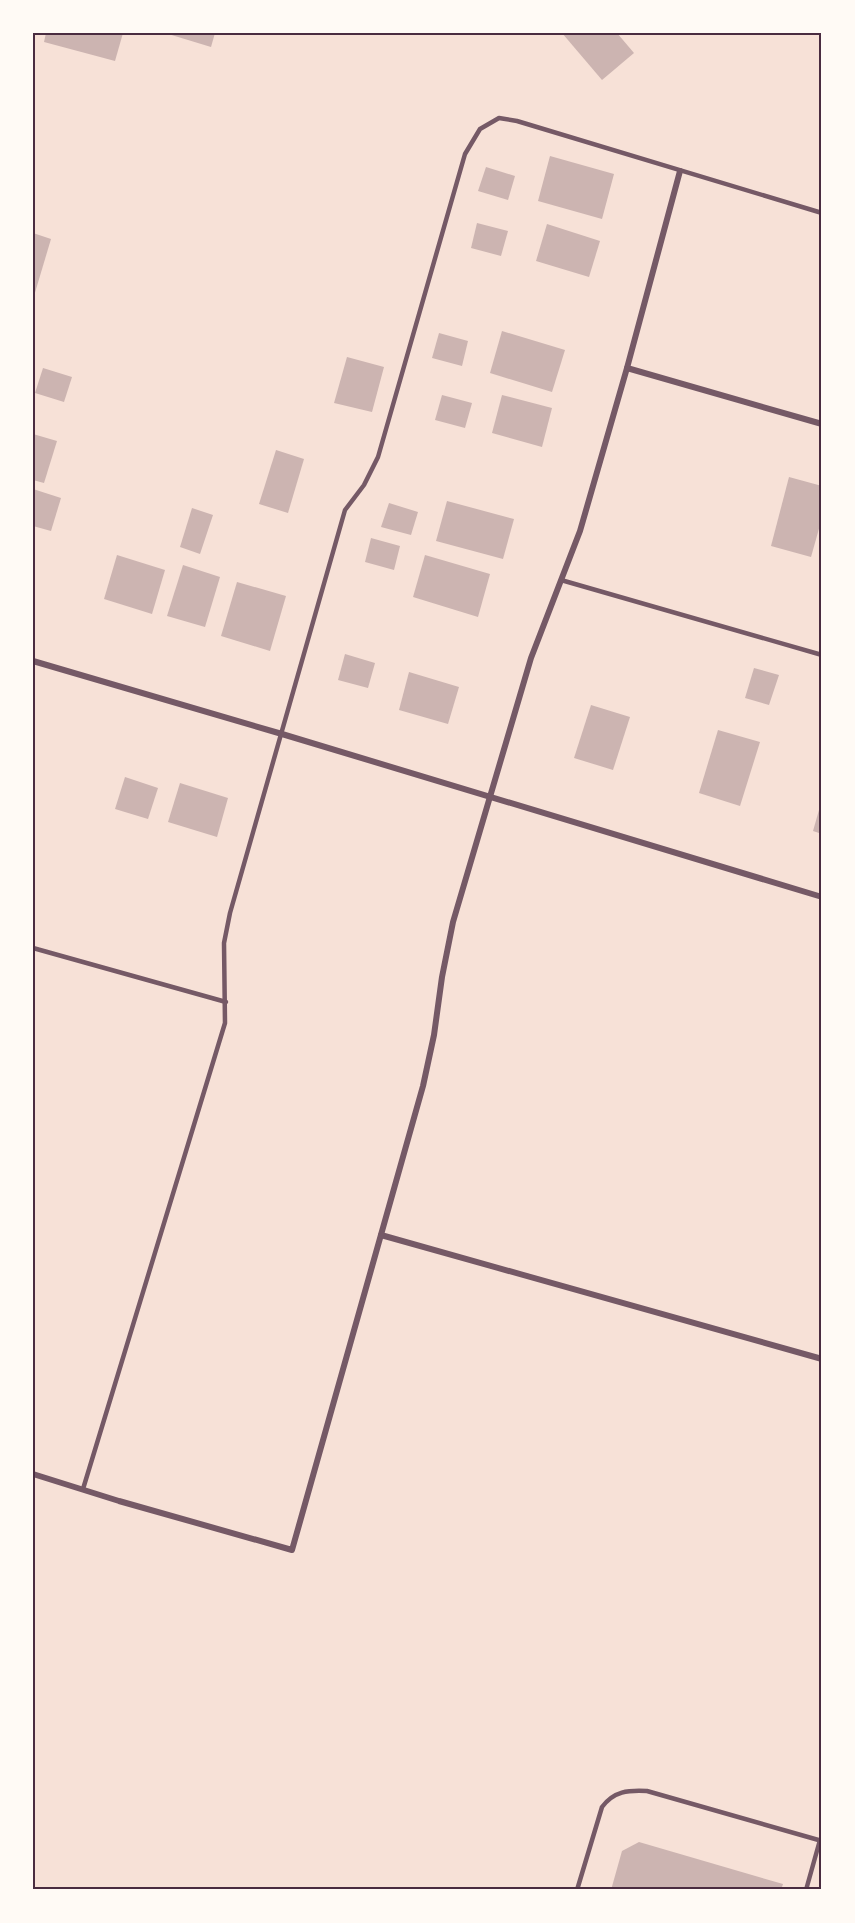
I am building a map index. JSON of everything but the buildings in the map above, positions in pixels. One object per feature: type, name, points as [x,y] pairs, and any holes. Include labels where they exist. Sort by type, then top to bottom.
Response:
[{"type":"street","points":[[33,1473],[292,1550],[425,1076],[453,922],[531,658],[580,531],[680,171]]},
{"type":"street","points":[[627,368],[822,424]]},
{"type":"street","points":[[33,661],[491,796],[822,897]]},
{"type":"street","points":[[381,1235],[822,1359]]},
{"type":"lane","points":[[83,1489],[225,1023],[224,943],[226,933],[345,510],[364,484],[378,457],[465,154],[480,129],[499,118],[517,121],[822,213]]},
{"type":"lane","points":[[561,580],[822,655]]},
{"type":"lane","points":[[33,948],[226,1002]]},
{"type":"lane","points":[[577,1890],[602,1807],[609,1797],[619,1792],[632,1790],[647,1791],[821,1840],[806,1890]]}]
